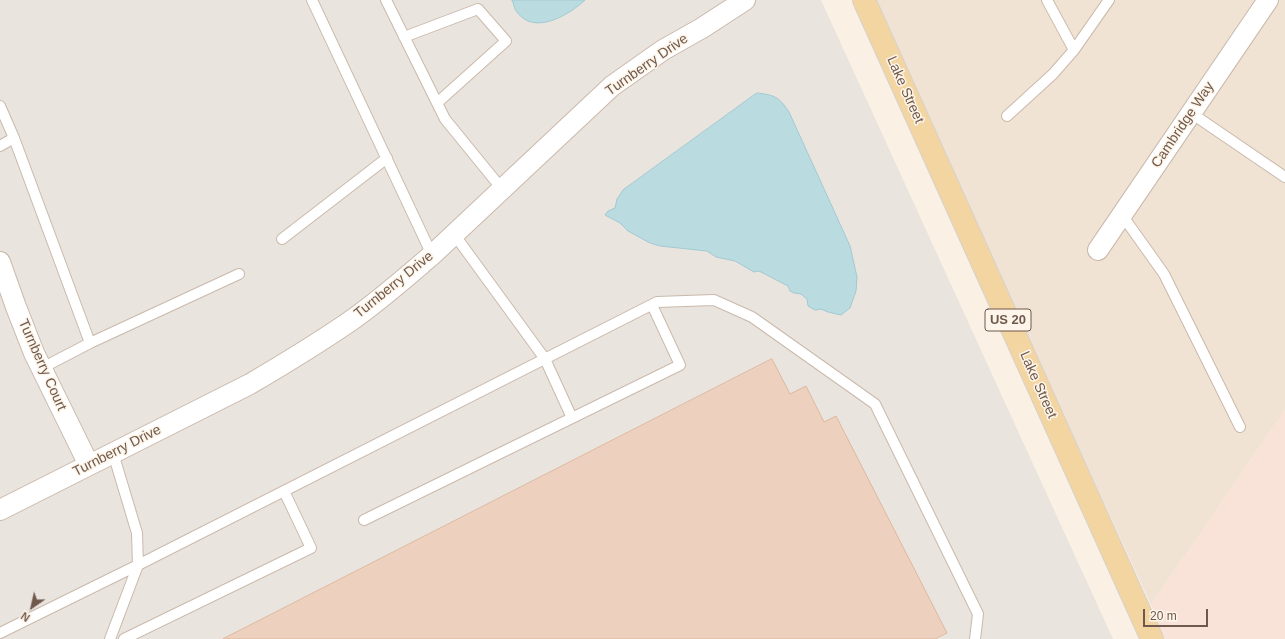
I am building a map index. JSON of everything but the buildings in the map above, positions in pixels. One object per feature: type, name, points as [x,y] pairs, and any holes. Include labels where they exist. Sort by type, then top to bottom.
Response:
[{"type":"main road","name":"Lake Street","points":[[864,0],[1152,639]]},
{"type":"street","name":"Turnberry Drive","points":[[0,510],[250,384],[283,365],[349,322],[403,280],[432,255],[612,86],[664,50],[746,0]]},
{"type":"street","name":"Cambridge Way","points":[[1098,250],[1268,0]]},
{"type":"street","name":"Turnberry Court","points":[[0,262],[16,307],[42,368],[89,465]]},
{"type":"lane","points":[[312,0],[432,255]]},
{"type":"lane","points":[[386,0],[445,119],[502,189]]},
{"type":"lane","points":[[1048,0],[1074,50]]},
{"type":"lane","points":[[1007,116],[1052,74],[1074,50],[1109,0]]},
{"type":"lane","points":[[404,36],[478,9],[506,42],[437,103]]},
{"type":"lane","points":[[0,106],[14,138],[90,343]]},
{"type":"lane","points":[[1191,112],[1285,177]]},
{"type":"lane","points":[[0,146],[14,138]]},
{"type":"lane","points":[[282,239],[387,158]]},
{"type":"lane","points":[[1122,215],[1164,274],[1240,427]]},
{"type":"lane","points":[[454,234],[545,359],[572,418]]},
{"type":"lane","points":[[42,368],[90,343],[239,274]]},
{"type":"lane","points":[[0,633],[138,565],[657,302],[714,300],[752,317],[876,404],[978,614],[975,639]]},
{"type":"lane","points":[[364,520],[680,365],[652,305]]},
{"type":"lane","points":[[110,639],[138,565],[138,533],[113,453]]},
{"type":"lane","points":[[124,639],[310,548],[284,491]]},
{"type":"shaded area","points":[[0,0],[821,0],[1113,639],[0,639]]},
{"type":"shaded area","points":[[873,0],[1285,0],[1285,410],[1151,605]]},
{"type":"shaded area","points":[[1285,410],[1285,639],[1163,639],[1151,605]]},
{"type":"water","points":[[512,0],[585,0],[561,17],[542,23],[524,19],[516,11]]},
{"type":"water","points":[[757,93],[776,98],[789,112],[850,246],[857,277],[856,291],[850,308],[841,315],[821,309],[815,310],[808,306],[807,299],[801,294],[790,291],[788,286],[759,271],[754,272],[735,261],[716,257],[707,251],[660,246],[650,243],[628,231],[620,223],[605,215],[608,211],[615,208],[617,199],[623,190]]}]
